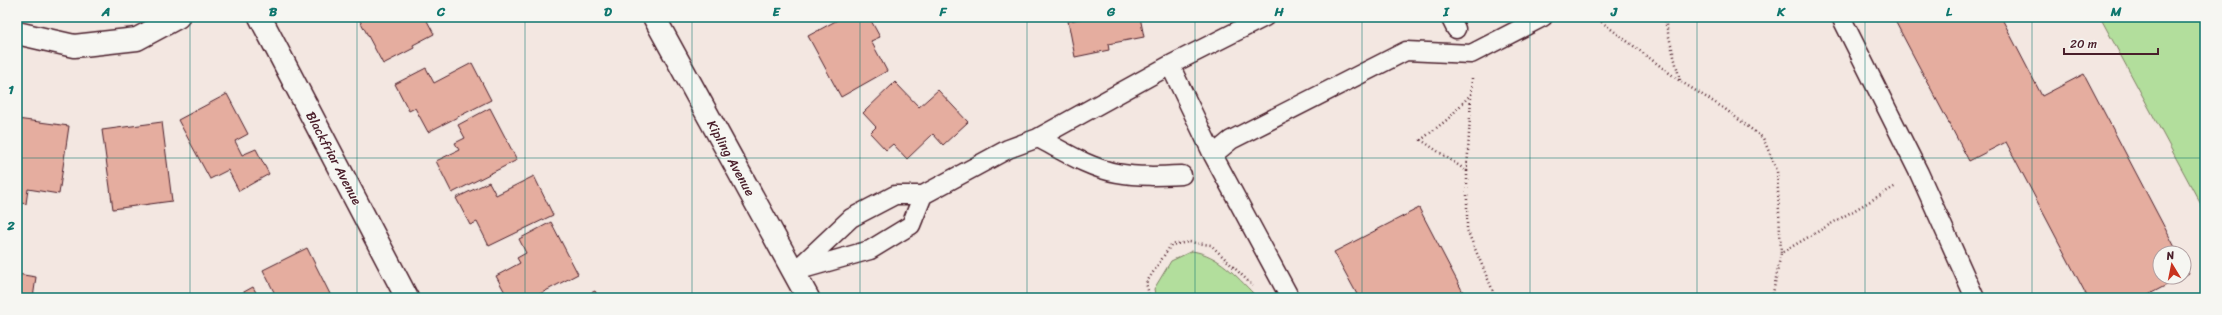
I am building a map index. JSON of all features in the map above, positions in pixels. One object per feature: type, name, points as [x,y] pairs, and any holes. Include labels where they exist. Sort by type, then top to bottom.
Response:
[{"type":"street","points":[[17,33],[74,46],[137,39],[178,17]]},
{"type":"street","name":"Blackfriar Avenue","points":[[260,17],[407,298]]},
{"type":"street","name":"Kipling Avenue","points":[[654,17],[808,298]]},
{"type":"lane","points":[[794,272],[851,218],[895,195],[923,195],[1008,149],[1038,138],[1170,65],[1265,17]]},
{"type":"lane","points":[[1213,154],[1231,140],[1406,51],[1471,54],[1543,17]]},
{"type":"lane","points":[[1841,17],[1919,173],[1975,298]]},
{"type":"lane","points":[[1170,65],[1213,154],[1290,298]]},
{"type":"lane","points":[[1038,138],[1089,164],[1116,173],[1148,177],[1182,175]]},
{"type":"lane","points":[[794,272],[870,250],[911,225],[923,195]]},
{"type":"path","points":[[1595,17],[1680,81],[1725,109],[1763,138],[1777,170],[1781,253],[1772,298]]},
{"type":"path","points":[[1664,17],[1680,81]]},
{"type":"path","points":[[1471,54],[1473,92],[1467,171],[1467,230],[1496,298]]},
{"type":"path","points":[[1467,171],[1421,140],[1448,119],[1473,92]]},
{"type":"path","points":[[1781,253],[1919,173]]},
{"type":"path","points":[[1150,298],[1146,283],[1171,246],[1189,242],[1211,245],[1254,288]]},
{"type":"green space","points":[[2100,17],[2205,17],[2205,212]]},
{"type":"green space","points":[[1192,251],[1211,257],[1226,267],[1254,294],[1252,298],[1156,298],[1154,289],[1171,261]]},
{"type":"building","points":[[358,17],[425,17],[434,34],[413,45],[414,48],[383,64]]},
{"type":"building","points":[[843,17],[869,17],[880,37],[871,41],[887,71],[841,97],[808,36]]},
{"type":"building","points":[[1091,17],[1140,17],[1144,37],[1108,44],[1109,50],[1075,57],[1068,21]]},
{"type":"building","points":[[1893,17],[2001,17],[2042,96],[2084,74],[2174,245],[2152,245],[2152,285],[2167,285],[2142,298],[2088,298],[2006,142],[1969,161]]},
{"type":"building","points":[[472,63],[491,100],[428,132],[415,108],[409,111],[395,84],[426,68],[434,83]]},
{"type":"building","points":[[895,82],[919,107],[938,90],[968,122],[943,145],[933,134],[907,159],[893,144],[886,150],[870,133],[876,127],[863,113]]},
{"type":"building","points":[[227,94],[248,134],[235,141],[242,155],[256,149],[269,174],[239,191],[228,170],[210,179],[178,120]]},
{"type":"building","points":[[490,108],[517,160],[452,193],[436,161],[459,150],[455,143],[465,138],[458,125]]},
{"type":"building","points":[[17,119],[69,126],[59,194],[28,189],[26,204],[17,202]]},
{"type":"building","points":[[162,122],[172,201],[113,209],[102,130]]},
{"type":"building","points":[[534,176],[553,215],[489,246],[477,222],[470,225],[456,198],[489,182],[496,195]]},
{"type":"building","points":[[1419,208],[1466,298],[1359,298],[1334,252]]},
{"type":"building","points":[[551,222],[578,274],[532,298],[508,298],[496,276],[520,263],[517,258],[526,253],[519,239]]},
{"type":"building","points":[[307,248],[332,298],[277,298],[263,270]]},
{"type":"building","points":[[17,274],[36,277],[33,298],[17,298]]},
{"type":"building","points":[[253,287],[259,298],[233,298]]},
{"type":"building","points":[[595,291],[599,298],[580,298]]}]
